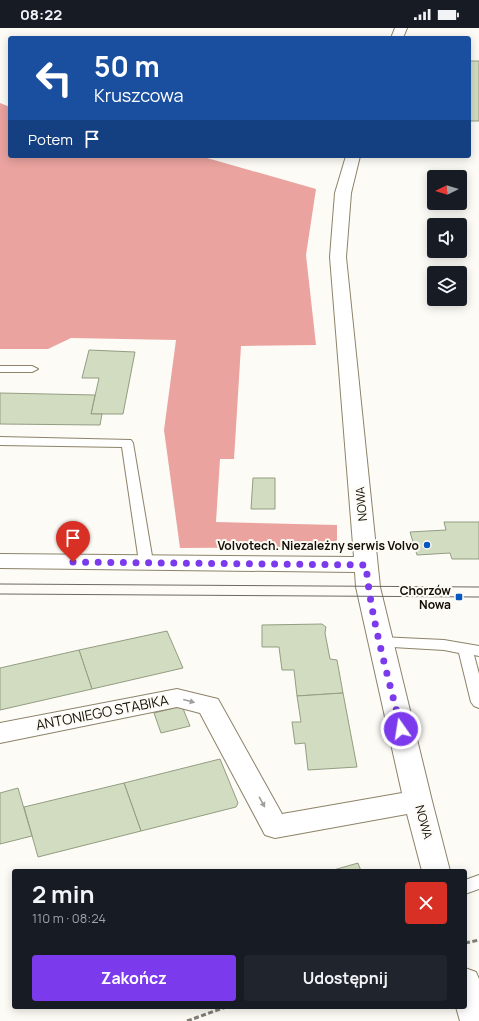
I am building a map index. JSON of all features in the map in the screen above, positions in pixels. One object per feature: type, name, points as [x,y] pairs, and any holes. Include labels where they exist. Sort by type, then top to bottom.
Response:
[{"type":"street","name":"NOWA","points":[[352,158],[343,193],[338,257],[368,587],[418,802],[435,869]]},
{"type":"street","points":[[0,561],[366,565]]},
{"type":"street","name":"ANTONIEGO STABIKA","points":[[0,733],[177,698],[209,706],[275,827],[418,802]]},
{"type":"street","points":[[467,989],[476,1021]]},
{"type":"lane","points":[[0,369],[32,369]]},
{"type":"lane","points":[[0,441],[127,443],[146,562]]},
{"type":"lane","points":[[380,642],[444,645],[472,650],[479,702]]},
{"type":"lane","points":[[467,886],[479,882]]},
{"type":"path","points":[[467,942],[479,940]]},
{"type":"path","points":[[187,1021],[220,1009]]},
{"type":"shaded area","points":[[0,103],[8,106],[8,158],[207,158],[316,189],[306,255],[316,345],[241,346],[234,459],[220,459],[216,522],[337,525],[337,540],[331,546],[326,547],[180,548],[164,430],[176,340],[71,338],[48,349],[0,349]]},
{"type":"building","points":[[471,61],[479,61],[479,121],[471,121]]},
{"type":"building","points":[[89,350],[135,352],[123,414],[91,414],[99,378],[82,378]]},
{"type":"building","points":[[0,393],[95,395],[91,414],[102,414],[100,425],[0,424]]},
{"type":"building","points":[[253,478],[275,478],[275,509],[251,509]]},
{"type":"building","points":[[444,522],[479,522],[479,559],[452,559],[450,553],[417,555],[410,532],[446,530]]},
{"type":"building","points":[[322,624],[326,627],[325,633],[330,659],[337,660],[343,693],[297,696],[294,670],[282,670],[279,647],[262,647],[262,625]]},
{"type":"building","points":[[167,631],[183,668],[92,689],[79,650]]},
{"type":"building","points":[[79,650],[92,689],[0,710],[0,668]]},
{"type":"building","points":[[343,693],[357,767],[308,770],[305,743],[295,744],[292,722],[301,722],[297,696]]},
{"type":"building","points":[[182,706],[190,726],[161,733],[154,713]]},
{"type":"building","points":[[220,759],[238,803],[236,807],[141,831],[124,783]]},
{"type":"building","points":[[124,783],[141,831],[38,857],[24,807]]},
{"type":"building","points":[[18,788],[32,836],[0,844],[0,793]]},
{"type":"building","points":[[358,863],[360,869],[337,869]]},
{"type":"tram line","points":[[0,584],[479,587]]},
{"type":"tram line","points":[[0,594],[479,597]]},
{"type":"place","name":"Volvotech. Niezależny serwis Volvo","points":[[427,545]]},
{"type":"place","name":"Chorzów Nowa","points":[[459,597]]},
{"type":"route","points":[[73,562],[366,565],[368,587],[401,729]]}]
